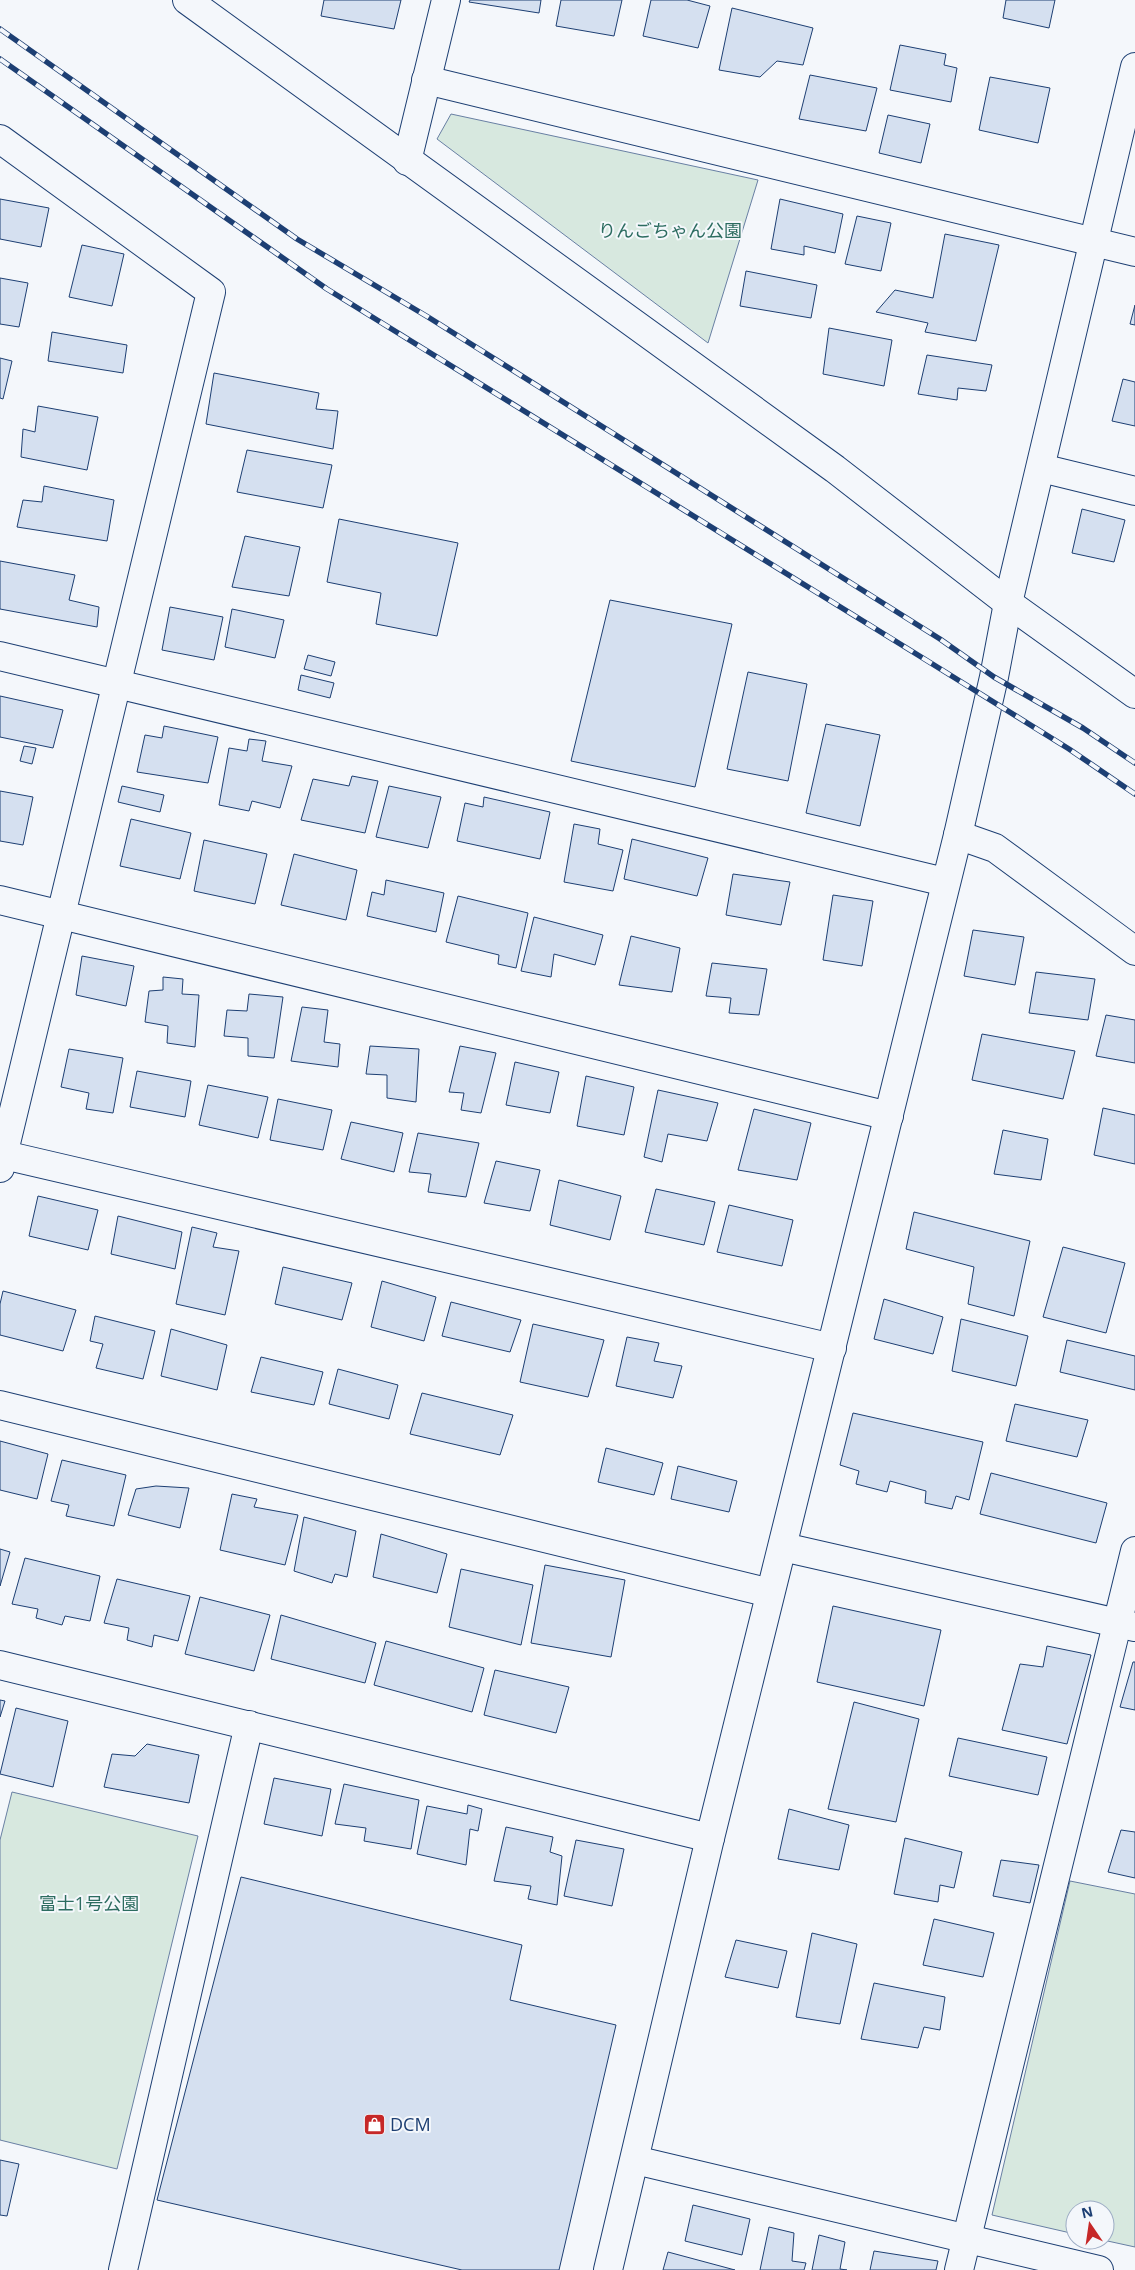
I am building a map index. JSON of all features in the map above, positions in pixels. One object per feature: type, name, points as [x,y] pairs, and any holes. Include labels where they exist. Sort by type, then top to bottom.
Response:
[{"type":"street","points":[[187,0],[835,469],[1008,603],[1135,694]]},
{"type":"street","points":[[407,161],[446,0]]},
{"type":"street","points":[[608,2270],[710,1838],[958,835],[994,677],[1008,603],[1135,67]]},
{"type":"street","points":[[426,80],[1135,252]]},
{"type":"street","points":[[0,139],[211,292],[1,1159],[832,1348]]},
{"type":"street","points":[[1041,468],[1135,491]]},
{"type":"street","points":[[0,656],[946,882]]},
{"type":"street","points":[[958,835],[995,848],[1135,951]]},
{"type":"street","points":[[0,900],[61,913],[889,1116]]},
{"type":"street","points":[[0,1405],[770,1593]]},
{"type":"street","points":[[783,1546],[1127,1625]]},
{"type":"street","points":[[959,2270],[1127,1625],[1135,1551]]},
{"type":"street","points":[[0,1665],[710,1838]]},
{"type":"street","points":[[123,2270],[249,1725]]},
{"type":"street","points":[[635,2160],[1099,2270]]},
{"type":"green space","name":"りんごちゃん公園","points":[[451,114],[758,180],[708,343],[437,139]]},
{"type":"green space","name":"富士1号公園","points":[[12,1792],[198,1836],[117,2169],[0,2140],[0,1840]]},
{"type":"green space","points":[[1070,1881],[1135,1894],[1135,2247],[1115,2243],[1115,2200],[1065,2200],[1065,2232],[992,2215]]},
{"type":"building","points":[[324,0],[401,0],[394,29],[321,16]]},
{"type":"building","points":[[470,0],[541,0],[539,13],[469,2]]},
{"type":"building","points":[[561,0],[622,0],[614,36],[556,26]]},
{"type":"building","points":[[651,0],[687,0],[710,6],[698,48],[643,36]]},
{"type":"building","points":[[1006,0],[1055,0],[1049,28],[1003,18]]},
{"type":"building","points":[[732,8],[813,28],[803,65],[777,61],[760,77],[719,70]]},
{"type":"building","points":[[900,45],[946,54],[944,65],[957,68],[951,102],[890,90]]},
{"type":"building","points":[[810,75],[877,88],[866,131],[799,119]]},
{"type":"building","points":[[990,77],[1050,88],[1038,143],[979,130]]},
{"type":"building","points":[[888,115],[930,124],[921,163],[879,153]]},
{"type":"building","points":[[0,199],[49,208],[41,247],[0,239]]},
{"type":"building","points":[[780,199],[843,214],[835,253],[804,246],[804,255],[771,249]]},
{"type":"building","points":[[857,216],[891,223],[881,271],[845,264]]},
{"type":"building","points":[[945,234],[999,245],[976,341],[925,332],[928,323],[876,312],[895,290],[933,298]]},
{"type":"building","points":[[82,245],[124,254],[112,306],[69,297]]},
{"type":"building","points":[[746,271],[817,285],[811,318],[740,306]]},
{"type":"building","points":[[0,278],[28,283],[19,327],[0,324]]},
{"type":"building","points":[[1135,305],[1135,325],[1130,324]]},
{"type":"building","points":[[829,328],[892,340],[884,386],[823,374]]},
{"type":"building","points":[[52,332],[127,345],[123,373],[48,361]]},
{"type":"building","points":[[927,355],[992,365],[986,391],[958,388],[957,400],[918,394]]},
{"type":"building","points":[[0,358],[12,361],[3,399],[0,398]]},
{"type":"building","points":[[214,373],[319,393],[316,409],[338,411],[333,449],[206,424]]},
{"type":"building","points":[[1123,379],[1135,382],[1135,426],[1112,421]]},
{"type":"building","points":[[38,406],[98,417],[87,470],[21,457],[23,429],[35,432]]},
{"type":"building","points":[[247,450],[332,465],[323,508],[237,492]]},
{"type":"building","points":[[44,486],[114,500],[107,541],[17,527],[23,500],[42,502]]},
{"type":"building","points":[[1082,509],[1125,520],[1114,562],[1072,553]]},
{"type":"building","points":[[339,519],[458,543],[437,636],[376,624],[381,593],[327,582]]},
{"type":"building","points":[[245,536],[300,547],[289,596],[232,587]]},
{"type":"building","points":[[0,561],[75,575],[69,600],[99,607],[97,627],[0,609]]},
{"type":"building","points":[[610,600],[732,624],[695,787],[571,761]]},
{"type":"building","points":[[170,607],[223,617],[214,660],[162,650]]},
{"type":"building","points":[[232,609],[284,620],[275,658],[225,647]]},
{"type":"building","points":[[308,655],[335,662],[331,676],[304,669]]},
{"type":"building","points":[[748,672],[807,684],[788,781],[727,769]]},
{"type":"building","points":[[301,675],[334,683],[330,698],[298,690]]},
{"type":"building","points":[[0,696],[63,710],[53,748],[0,737]]},
{"type":"building","points":[[826,724],[880,735],[860,826],[806,813]]},
{"type":"building","points":[[164,726],[218,737],[208,783],[137,772],[145,735],[162,738]]},
{"type":"building","points":[[249,739],[266,741],[262,761],[292,766],[280,808],[252,801],[249,811],[219,805],[229,748],[247,751]]},
{"type":"building","points":[[24,746],[36,748],[32,764],[20,761]]},
{"type":"building","points":[[352,776],[378,781],[365,833],[301,820],[313,779],[349,786]]},
{"type":"building","points":[[122,786],[164,795],[160,812],[118,802]]},
{"type":"building","points":[[389,786],[441,797],[428,848],[376,837]]},
{"type":"building","points":[[0,791],[33,797],[23,845],[0,841]]},
{"type":"building","points":[[484,797],[550,812],[540,859],[457,841],[465,803],[483,807]]},
{"type":"building","points":[[131,819],[191,833],[180,879],[120,866]]},
{"type":"building","points":[[574,824],[600,829],[598,844],[623,850],[613,891],[564,882]]},
{"type":"building","points":[[632,839],[708,858],[697,896],[624,879]]},
{"type":"building","points":[[204,840],[267,854],[255,904],[194,891]]},
{"type":"building","points":[[294,854],[357,870],[346,920],[281,905]]},
{"type":"building","points":[[733,874],[790,882],[781,925],[726,915]]},
{"type":"building","points":[[386,880],[444,893],[436,932],[367,916],[372,892],[384,895]]},
{"type":"building","points":[[833,895],[873,901],[862,966],[823,960]]},
{"type":"building","points":[[458,896],[528,913],[516,968],[498,964],[499,955],[446,942]]},
{"type":"building","points":[[534,917],[603,935],[595,965],[554,954],[551,977],[521,971]]},
{"type":"building","points":[[973,930],[1024,937],[1015,985],[964,976]]},
{"type":"building","points":[[631,936],[680,948],[672,992],[619,985]]},
{"type":"building","points":[[82,956],[134,966],[126,1006],[76,995]]},
{"type":"building","points":[[712,963],[767,969],[759,1015],[729,1013],[731,998],[706,996]]},
{"type":"building","points":[[1036,972],[1095,979],[1088,1020],[1029,1013]]},
{"type":"building","points":[[163,977],[183,979],[182,994],[199,995],[195,1047],[167,1043],[168,1026],[145,1022],[149,991],[163,990]]},
{"type":"building","points":[[249,994],[283,997],[274,1058],[248,1056],[248,1038],[224,1036],[227,1010],[247,1011]]},
{"type":"building","points":[[302,1007],[328,1010],[324,1042],[340,1044],[338,1067],[291,1061]]},
{"type":"building","points":[[1106,1015],[1135,1020],[1135,1063],[1096,1056]]},
{"type":"building","points":[[982,1034],[1075,1051],[1063,1099],[972,1080]]},
{"type":"building","points":[[370,1046],[419,1049],[416,1102],[387,1098],[387,1075],[366,1074]]},
{"type":"building","points":[[460,1046],[496,1053],[481,1113],[461,1110],[464,1093],[449,1092]]},
{"type":"building","points":[[69,1049],[123,1058],[113,1113],[86,1109],[89,1093],[61,1087]]},
{"type":"building","points":[[515,1062],[559,1072],[550,1113],[506,1105]]},
{"type":"building","points":[[137,1071],[191,1081],[185,1117],[130,1107]]},
{"type":"building","points":[[586,1076],[634,1087],[624,1135],[577,1126]]},
{"type":"building","points":[[208,1085],[268,1097],[258,1138],[199,1125]]},
{"type":"building","points":[[658,1090],[718,1103],[707,1141],[668,1134],[662,1162],[644,1157]]},
{"type":"building","points":[[278,1099],[332,1110],[323,1150],[270,1140]]},
{"type":"building","points":[[1103,1108],[1135,1115],[1135,1164],[1094,1155]]},
{"type":"building","points":[[754,1109],[811,1123],[797,1180],[738,1170]]},
{"type":"building","points":[[351,1122],[403,1133],[394,1172],[341,1159]]},
{"type":"building","points":[[1003,1130],[1048,1139],[1041,1180],[994,1174]]},
{"type":"building","points":[[418,1133],[479,1143],[466,1197],[428,1192],[431,1174],[409,1172]]},
{"type":"building","points":[[496,1161],[540,1170],[530,1211],[484,1203]]},
{"type":"building","points":[[559,1180],[621,1196],[610,1240],[550,1225]]},
{"type":"building","points":[[656,1189],[715,1202],[704,1245],[645,1232]]},
{"type":"building","points":[[38,1196],[98,1210],[88,1250],[29,1236]]},
{"type":"building","points":[[729,1205],[793,1220],[782,1266],[717,1252]]},
{"type":"building","points":[[914,1212],[1030,1241],[1014,1316],[968,1304],[974,1267],[906,1249]]},
{"type":"building","points":[[118,1216],[182,1232],[175,1269],[111,1254]]},
{"type":"building","points":[[192,1227],[217,1233],[213,1247],[239,1251],[225,1315],[176,1304]]},
{"type":"building","points":[[1063,1247],[1125,1263],[1106,1333],[1043,1317]]},
{"type":"building","points":[[283,1267],[352,1283],[342,1320],[275,1304]]},
{"type":"building","points":[[382,1281],[436,1297],[424,1341],[371,1327]]},
{"type":"building","points":[[3,1291],[76,1310],[63,1351],[0,1335],[0,1304]]},
{"type":"building","points":[[884,1299],[943,1317],[933,1354],[874,1339]]},
{"type":"building","points":[[451,1302],[521,1320],[510,1352],[442,1336]]},
{"type":"building","points":[[95,1316],[155,1331],[143,1379],[96,1368],[103,1344],[90,1341]]},
{"type":"building","points":[[961,1319],[1028,1336],[1016,1386],[952,1371]]},
{"type":"building","points":[[533,1324],[604,1340],[588,1397],[520,1382]]},
{"type":"building","points":[[171,1329],[227,1345],[217,1390],[161,1376]]},
{"type":"building","points":[[627,1337],[659,1343],[654,1361],[682,1366],[673,1398],[616,1386]]},
{"type":"building","points":[[1067,1340],[1135,1356],[1135,1390],[1060,1372]]},
{"type":"building","points":[[261,1357],[323,1372],[314,1405],[251,1392]]},
{"type":"building","points":[[338,1369],[398,1385],[389,1419],[329,1404]]},
{"type":"building","points":[[422,1393],[513,1415],[500,1455],[410,1434]]},
{"type":"building","points":[[1015,1404],[1088,1420],[1077,1457],[1006,1441]]},
{"type":"building","points":[[853,1413],[983,1442],[969,1500],[956,1496],[952,1509],[925,1503],[926,1491],[890,1481],[887,1492],[856,1484],[859,1471],[840,1465]]},
{"type":"building","points":[[0,1441],[48,1454],[37,1499],[0,1490]]},
{"type":"building","points":[[606,1448],[663,1463],[654,1495],[598,1482]]},
{"type":"building","points":[[62,1460],[126,1475],[114,1526],[66,1516],[69,1505],[51,1501]]},
{"type":"building","points":[[678,1466],[737,1481],[729,1512],[671,1499]]},
{"type":"building","points":[[991,1473],[1107,1503],[1096,1543],[980,1514]]},
{"type":"building","points":[[156,1486],[189,1488],[180,1528],[128,1515],[136,1489]]},
{"type":"building","points":[[232,1494],[257,1499],[254,1507],[298,1515],[285,1565],[220,1550]]},
{"type":"building","points":[[304,1517],[356,1531],[347,1577],[335,1574],[332,1583],[294,1571]]},
{"type":"building","points":[[381,1534],[447,1554],[437,1593],[373,1577]]},
{"type":"building","points":[[0,1549],[10,1552],[0,1586]]},
{"type":"building","points":[[25,1558],[100,1576],[90,1621],[65,1616],[62,1625],[36,1618],[38,1609],[12,1604]]},
{"type":"building","points":[[545,1565],[625,1580],[611,1657],[531,1643]]},
{"type":"building","points":[[461,1569],[533,1585],[521,1645],[449,1627]]},
{"type":"building","points":[[117,1579],[190,1596],[178,1641],[154,1635],[152,1647],[127,1640],[129,1628],[104,1623]]},
{"type":"building","points":[[200,1597],[270,1615],[254,1671],[185,1654]]},
{"type":"building","points":[[833,1606],[941,1630],[924,1706],[817,1682]]},
{"type":"building","points":[[281,1615],[376,1643],[365,1683],[271,1659]]},
{"type":"building","points":[[386,1641],[484,1668],[472,1712],[374,1685]]},
{"type":"building","points":[[1047,1646],[1091,1655],[1067,1744],[1002,1730],[1020,1664],[1043,1667]]},
{"type":"building","points":[[1133,1662],[1135,1662],[1135,1710],[1120,1707]]},
{"type":"building","points":[[495,1670],[569,1687],[556,1733],[484,1715]]},
{"type":"building","points":[[0,1700],[5,1701],[0,1717]]},
{"type":"building","points":[[854,1702],[919,1719],[896,1822],[828,1809]]},
{"type":"building","points":[[16,1708],[68,1721],[53,1787],[0,1774]]},
{"type":"building","points":[[958,1738],[1047,1757],[1038,1795],[949,1776]]},
{"type":"building","points":[[147,1744],[199,1755],[189,1803],[104,1787],[112,1754],[135,1756]]},
{"type":"building","points":[[274,1778],[331,1789],[322,1836],[264,1824]]},
{"type":"building","points":[[344,1784],[419,1800],[411,1849],[364,1841],[366,1828],[335,1824]]},
{"type":"building","points":[[468,1805],[482,1809],[478,1831],[470,1829],[466,1865],[417,1854],[427,1806],[467,1814]]},
{"type":"building","points":[[789,1809],[849,1825],[839,1870],[778,1859]]},
{"type":"building","points":[[506,1827],[553,1837],[550,1852],[562,1856],[557,1905],[528,1899],[531,1886],[494,1881]]},
{"type":"building","points":[[1121,1830],[1135,1832],[1135,1878],[1108,1872]]},
{"type":"building","points":[[905,1838],[962,1852],[954,1888],[940,1885],[938,1902],[894,1894]]},
{"type":"building","points":[[576,1840],[624,1849],[612,1906],[564,1896]]},
{"type":"building","points":[[1001,1860],[1039,1865],[1030,1903],[993,1896]]},
{"type":"building","points":[[241,1877],[522,1945],[510,2000],[616,2025],[559,2270],[462,2270],[157,2200]]},
{"type":"building","points":[[934,1919],[994,1933],[983,1977],[923,1965]]},
{"type":"building","points":[[812,1933],[857,1944],[840,2024],[796,2017]]},
{"type":"building","points":[[736,1940],[787,1951],[778,1988],[725,1977]]},
{"type":"building","points":[[874,1983],[945,1997],[940,2030],[924,2027],[918,2048],[861,2039]]},
{"type":"building","points":[[0,2160],[19,2164],[7,2216],[0,2215]]},
{"type":"building","points":[[693,2205],[750,2219],[742,2255],[685,2241]]},
{"type":"building","points":[[769,2227],[794,2233],[792,2261],[806,2263],[804,2270],[760,2270]]},
{"type":"building","points":[[819,2235],[845,2242],[840,2269],[847,2270],[812,2270]]},
{"type":"building","points":[[874,2251],[938,2261],[936,2270],[870,2270]]},
{"type":"building","points":[[668,2252],[735,2270],[663,2270]]},
{"type":"railway","points":[[0,29],[297,239],[428,317],[940,639],[994,677],[1083,728],[1135,763]]},
{"type":"railway","points":[[0,59],[327,289],[1069,749],[1135,794]]},
{"type":"place","name":"DCM","points":[[374,2124]]}]
